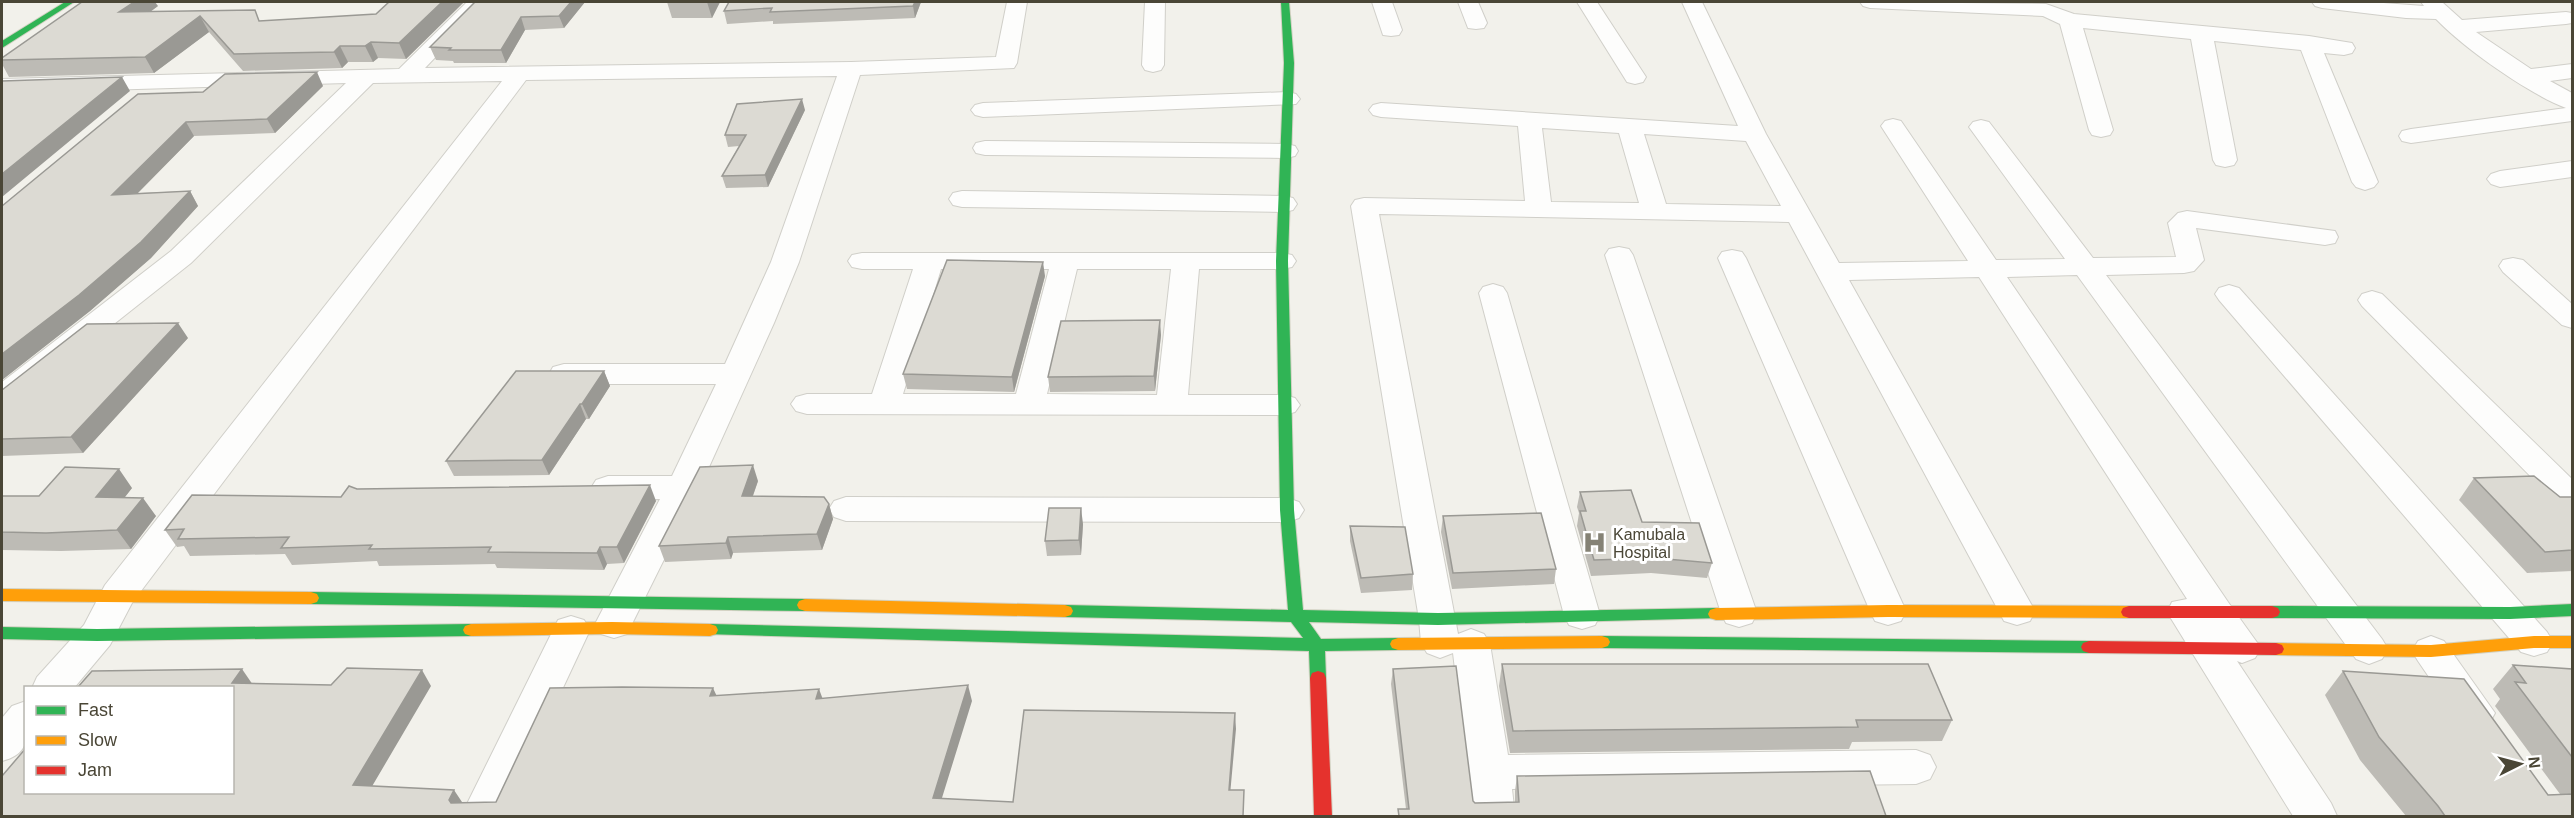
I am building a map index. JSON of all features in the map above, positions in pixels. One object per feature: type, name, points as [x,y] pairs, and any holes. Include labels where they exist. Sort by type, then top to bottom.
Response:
[{"type":"street","points":[[2,45],[70,2]]},
{"type":"street","points":[[404,77],[478,2]]},
{"type":"street","points":[[2,86],[367,76],[851,69],[1006,63],[1017,2]]},
{"type":"street","points":[[1153,65],[1155,2]]},
{"type":"street","points":[[1285,2],[1288,99],[1282,261],[1287,510],[1296,617],[1317,645],[1323,816]]},
{"type":"street","points":[[1382,2],[1391,30]]},
{"type":"street","points":[[1468,2],[1476,23]]},
{"type":"street","points":[[1587,2],[1635,77]]},
{"type":"street","points":[[1692,2],[1754,134],[2017,611]]},
{"type":"street","points":[[1870,2],[2045,6],[2070,20],[2344,48]]},
{"type":"street","points":[[2322,2],[2406,12],[2566,18]]},
{"type":"street","points":[[2442,14],[2476,44],[2526,77],[2572,102]]},
{"type":"street","points":[[2070,20],[2101,130]]},
{"type":"street","points":[[2201,32],[2225,160]]},
{"type":"street","points":[[2309,44],[2365,182]]},
{"type":"street","points":[[612,628],[683,487],[785,262],[851,69]]},
{"type":"street","points":[[2526,77],[2572,72]]},
{"type":"street","points":[[52,686],[97,635],[118,595],[519,74]]},
{"type":"street","points":[[2,397],[181,257],[367,76]]},
{"type":"street","points":[[131,106],[159,83]]},
{"type":"street","points":[[983,110],[1288,99]]},
{"type":"street","points":[[1381,110],[1754,134]]},
{"type":"street","points":[[2411,136],[2572,114]]},
{"type":"street","points":[[1529,120],[1539,209]]},
{"type":"street","points":[[1629,126],[1655,212]]},
{"type":"street","points":[[1893,126],[1988,269],[2212,630],[2316,816]]},
{"type":"street","points":[[1981,127],[2369,649]]},
{"type":"street","points":[[985,148],[1286,151]]},
{"type":"street","points":[[2500,179],[2572,169]]},
{"type":"street","points":[[962,200],[1284,204]]},
{"type":"street","points":[[1494,816],[1490,772],[1450,635],[1364,206],[1798,214]]},
{"type":"street","points":[[1830,272],[2184,265],[2190,260],[2181,223],[2187,219],[2325,237]]},
{"type":"street","points":[[1619,255],[1739,613]]},
{"type":"street","points":[[1732,258],[1888,610]]},
{"type":"street","points":[[862,261],[1282,261]]},
{"type":"street","points":[[885,402],[930,261]]},
{"type":"street","points":[[1171,405],[1185,261]]},
{"type":"street","points":[[1029,403],[1065,262]]},
{"type":"street","points":[[2513,266],[2572,319]]},
{"type":"street","points":[[1493,293],[1582,615]]},
{"type":"street","points":[[2229,294],[2534,642]]},
{"type":"street","points":[[2372,300],[2562,488],[2572,495]]},
{"type":"street","points":[[536,374],[736,374]]},
{"type":"street","points":[[807,404],[885,402],[1284,405]]},
{"type":"street","points":[[577,488],[683,487]]},
{"type":"street","points":[[846,509],[1287,510]]},
{"type":"street","points":[[2,595],[626,601],[1296,617],[1450,635],[1564,642],[1875,647],[2212,630],[2343,613],[2510,613],[2572,610]]},
{"type":"street","points":[[2,633],[97,635],[612,628],[1317,645],[1450,635],[1582,615],[1888,610],[2017,611],[2212,630],[2369,649],[2431,651],[2534,642],[2572,642]]},
{"type":"street","points":[[482,816],[571,630]]},
{"type":"street","points":[[2431,651],[2493,738]]},
{"type":"street","points":[[2,745],[24,719]]},
{"type":"street","points":[[1490,772],[1916,767]]},
{"type":"building","points":[[82,2],[134,2],[119,12],[255,10],[259,21],[376,14],[389,2],[442,2],[399,43],[371,42],[365,46],[340,46],[334,52],[234,54],[200,16],[145,57],[2,60]]},
{"type":"building","points":[[475,2],[571,2],[559,16],[521,17],[501,50],[449,50],[451,48],[430,47]]},
{"type":"building","points":[[729,2],[915,2],[913,6],[770,12],[772,8],[724,11]]},
{"type":"building","points":[[317,72],[267,119],[186,122],[112,195],[190,191],[141,242],[79,295],[2,354],[2,206],[138,94],[203,92],[225,74]]},
{"type":"building","points":[[122,77],[2,174],[2,81]]},
{"type":"building","points":[[802,99],[765,175],[722,176],[746,135],[725,135],[737,104]]},
{"type":"building","points":[[947,260],[1043,262],[1012,377],[903,374]]},
{"type":"building","points":[[1160,320],[1154,376],[1048,377],[1061,321]]},
{"type":"building","points":[[178,323],[71,437],[2,439],[2,390],[87,324]]},
{"type":"building","points":[[516,371],[604,371],[542,460],[446,461]]},
{"type":"building","points":[[753,465],[742,496],[824,497],[829,504],[817,534],[728,537],[726,543],[659,546],[700,467]]},
{"type":"building","points":[[65,467],[119,469],[96,497],[143,498],[117,530],[2,532],[2,496],[39,496]]},
{"type":"building","points":[[2534,476],[2560,497],[2572,497],[2572,550],[2545,552],[2474,478]]},
{"type":"building","points":[[650,485],[617,547],[600,547],[597,553],[488,552],[491,547],[369,549],[372,545],[281,548],[289,537],[178,539],[184,529],[165,530],[192,495],[341,497],[349,486],[357,489]]},
{"type":"building","points":[[1631,490],[1642,522],[1699,523],[1712,563],[1655,558],[1594,560],[1580,511],[1586,511],[1580,492]]},
{"type":"building","points":[[1049,508],[1081,508],[1079,540],[1045,541]]},
{"type":"building","points":[[1541,513],[1556,569],[1453,573],[1443,516]]},
{"type":"building","points":[[1350,526],[1405,527],[1413,574],[1361,578]]},
{"type":"building","points":[[1502,664],[1928,664],[1952,720],[1856,720],[1858,727],[1513,731]]},
{"type":"building","points":[[2513,665],[2572,669],[2572,757],[2515,682],[2526,683]]},
{"type":"building","points":[[1456,666],[1475,803],[1519,802],[1517,776],[1870,771],[1886,816],[1399,816],[1398,809],[1409,809],[1393,669]]},
{"type":"building","points":[[347,668],[422,670],[353,785],[454,790],[449,800],[451,803],[496,802],[550,688],[713,688],[710,696],[819,689],[816,699],[968,685],[933,798],[1013,802],[1024,710],[1235,713],[1229,790],[1244,790],[1243,816],[2,816],[2,776],[24,750],[24,794],[234,794],[234,686],[79,686],[92,671],[242,669],[232,683],[331,685]]},
{"type":"building","points":[[2343,671],[2464,679],[2548,795],[2572,794],[2572,816],[2445,816],[2379,737]]},
{"type":"traffic: fast","points":[[2,45],[70,2]]},
{"type":"traffic: fast","points":[[1285,2],[1289,63],[1282,261],[1287,510],[1296,617],[1317,645],[1318,678]]},
{"type":"traffic: fast","points":[[311,598],[805,605]]},
{"type":"traffic: fast","points":[[2272,612],[2510,613],[2572,610]]},
{"type":"traffic: fast","points":[[1065,611],[1438,619],[1716,614]]},
{"type":"traffic: fast","points":[[2,633],[97,635],[471,630]]},
{"type":"traffic: fast","points":[[710,630],[1317,645],[1398,644]]},
{"type":"traffic: fast","points":[[1602,642],[2089,647]]},
{"type":"traffic: slow","points":[[2,595],[311,598]]},
{"type":"traffic: slow","points":[[805,605],[1065,611]]},
{"type":"traffic: slow","points":[[1716,614],[1888,611],[2129,612]]},
{"type":"traffic: slow","points":[[471,630],[612,628],[710,630]]},
{"type":"traffic: slow","points":[[1398,644],[1602,642]]},
{"type":"traffic: slow","points":[[2276,649],[2431,651],[2534,642],[2572,642]]},
{"type":"traffic: jam","points":[[2129,612],[2272,612]]},
{"type":"traffic: jam","points":[[2089,647],[2276,649]]},
{"type":"traffic: jam","points":[[1318,678],[1323,816]]},
{"type":"place","name":"Kamubala Hospital","points":[[1595,543]]}]
